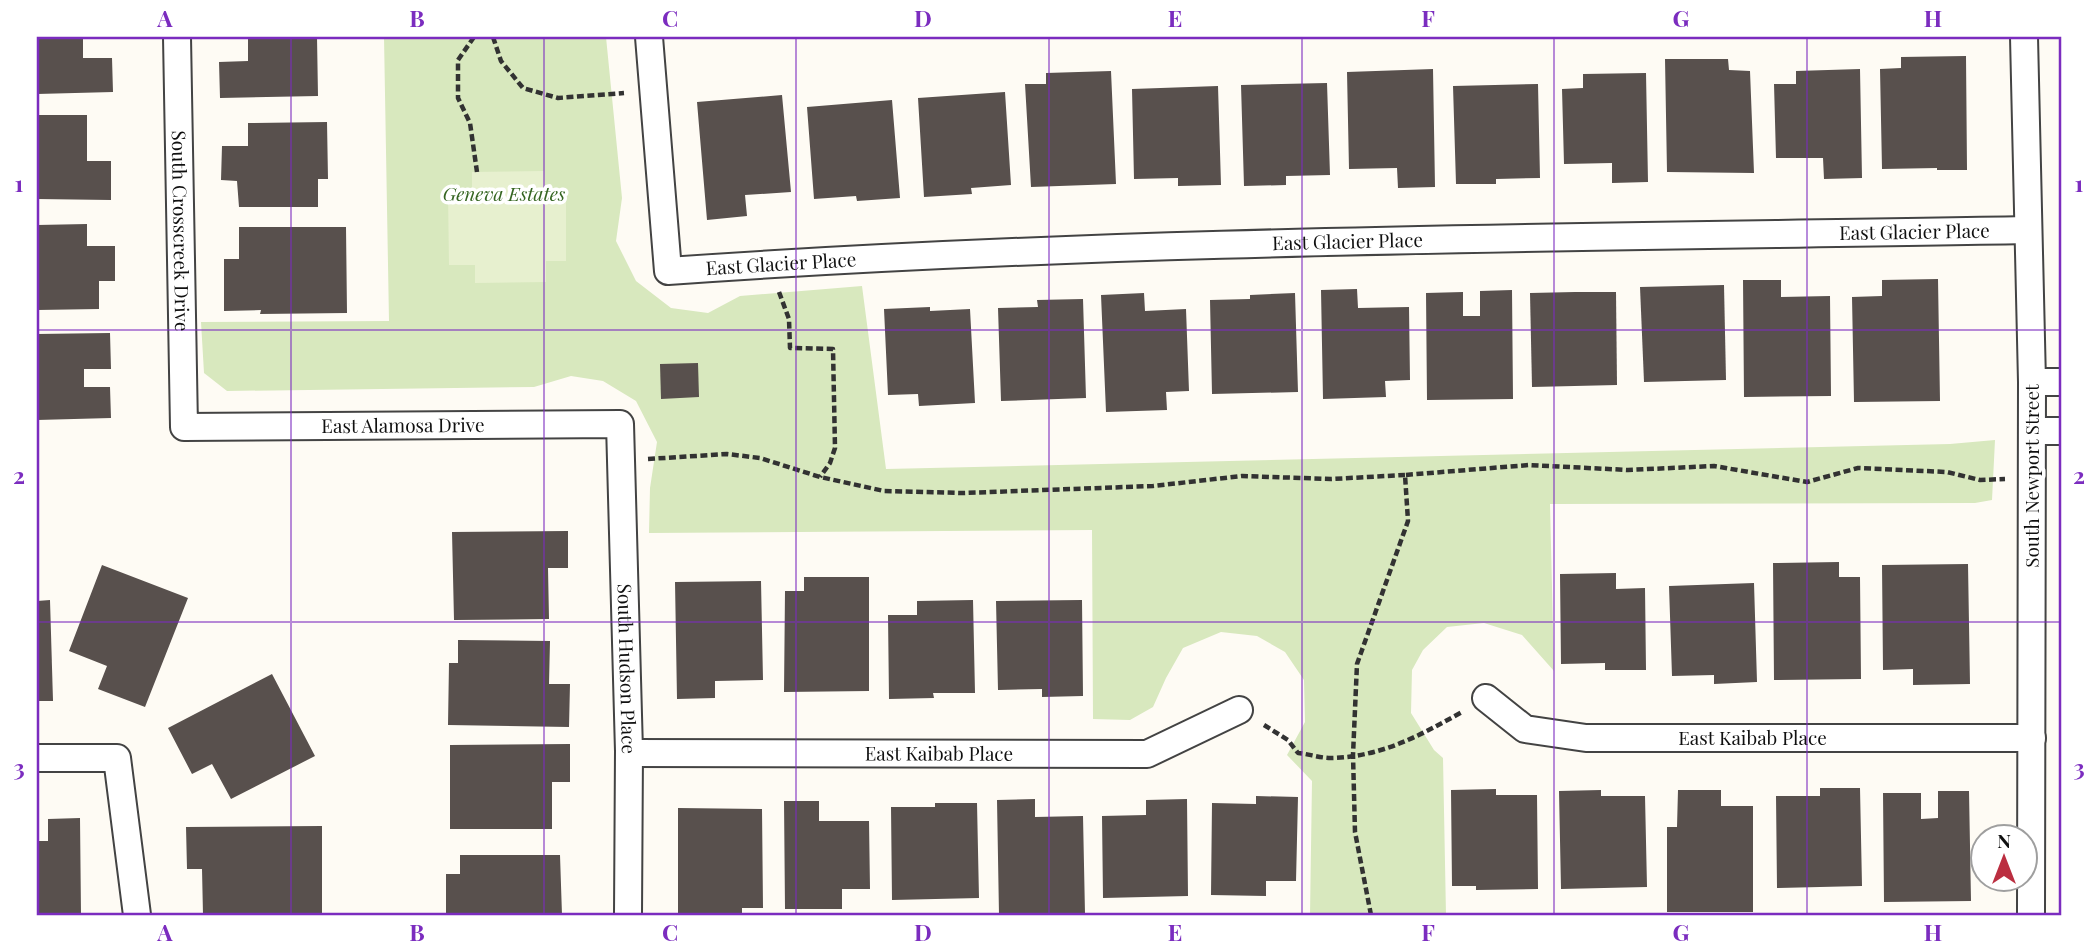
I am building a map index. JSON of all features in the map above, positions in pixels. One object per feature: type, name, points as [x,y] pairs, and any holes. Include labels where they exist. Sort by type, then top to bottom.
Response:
[{"type":"street","name":"South Crosscreek Drive","points":[[177,37],[184,427]]},
{"type":"street","points":[[649,37],[653,90]]},
{"type":"street","name":"South Newport Street","points":[[2024,37],[2032,382],[2031,915]]},
{"type":"street","name":"East Glacier Place","points":[[653,90],[668,271],[776,263],[1253,243],[2027,230]]},
{"type":"street","points":[[2032,382],[2061,382]]},
{"type":"street","name":"East Alamosa Drive","points":[[184,427],[620,424]]},
{"type":"street","name":"South Hudson Place","points":[[620,424],[629,753],[628,915]]},
{"type":"street","points":[[2032,432],[2061,431]]},
{"type":"street","name":"East Kaibab Place","points":[[1486,698],[1525,729],[1586,738],[2032,738]]},
{"type":"street","name":"East Kaibab Place","points":[[629,753],[1147,754],[1239,710]]},
{"type":"street","points":[[37,758],[117,758],[137,915]]},
{"type":"path","points":[[474,37],[458,60],[458,98],[470,123],[477,172]]},
{"type":"path","points":[[493,37],[501,61],[523,88],[558,98],[653,90]]},
{"type":"path","points":[[776,263],[779,298],[789,319],[790,348],[833,349],[835,449],[831,463],[820,477]]},
{"type":"path","points":[[621,461],[727,454],[760,458],[820,477],[884,491],[963,493],[1153,486],[1242,475],[1331,479],[1529,466],[1628,470],[1714,467],[1807,482],[1858,468],[1947,472],[1980,480],[2032,479]]},
{"type":"path","points":[[1371,915],[1355,832],[1353,755],[1357,664],[1408,521],[1405,475]]},
{"type":"path","points":[[1239,710],[1288,740],[1298,753],[1329,758],[1384,751],[1413,739],[1486,698]]},
{"type":"green space","name":"Geneva Estates","points":[[384,37],[606,37],[622,198],[616,241],[636,281],[671,308],[708,313],[740,296],[862,286],[886,469],[1950,444],[1995,440],[1992,500],[1975,503],[1550,504],[1554,671],[1522,635],[1484,623],[1447,627],[1423,650],[1412,670],[1411,713],[1434,750],[1443,758],[1446,915],[1310,915],[1312,781],[1287,755],[1305,722],[1304,680],[1285,652],[1257,636],[1221,632],[1183,648],[1153,707],[1130,720],[1093,719],[1092,530],[649,533],[650,488],[657,442],[636,401],[603,381],[571,376],[534,387],[227,391],[204,373],[201,322],[389,321]]},
{"type":"green space","points":[[544,171],[545,192],[566,192],[566,261],[546,261],[546,282],[475,283],[475,265],[449,265],[448,193],[472,192],[472,172]]},
{"type":"building","points":[[37,37],[88,37],[83,39],[83,58],[112,58],[113,92],[37,94]]},
{"type":"building","points":[[248,37],[317,37],[318,96],[220,98],[219,62],[248,61]]},
{"type":"building","points":[[1966,56],[1967,170],[1882,169],[1880,69],[1901,68],[1901,57]]},
{"type":"building","points":[[1665,59],[1728,59],[1729,70],[1750,71],[1754,173],[1667,172]]},
{"type":"building","points":[[1433,69],[1435,187],[1398,188],[1397,168],[1349,169],[1347,72]]},
{"type":"building","points":[[1860,69],[1862,178],[1824,179],[1823,158],[1776,158],[1774,84],[1796,84],[1796,71]]},
{"type":"building","points":[[1111,71],[1116,184],[1031,187],[1025,84],[1046,84],[1046,73]]},
{"type":"building","points":[[1646,73],[1648,182],[1612,183],[1612,163],[1564,164],[1562,89],[1583,88],[1583,74]]},
{"type":"building","points":[[1327,83],[1330,175],[1286,176],[1286,185],[1244,186],[1241,85]]},
{"type":"building","points":[[1538,84],[1540,178],[1496,179],[1496,184],[1456,184],[1453,86]]},
{"type":"building","points":[[1218,86],[1221,185],[1178,186],[1178,178],[1134,179],[1132,89]]},
{"type":"building","points":[[1005,92],[1011,185],[971,188],[972,194],[924,197],[918,98]]},
{"type":"building","points":[[782,95],[791,192],[745,195],[747,216],[707,220],[697,102]]},
{"type":"building","points":[[892,100],[900,198],[857,201],[856,196],[814,199],[807,107]]},
{"type":"building","points":[[37,115],[87,115],[87,161],[111,161],[111,200],[37,199]]},
{"type":"building","points":[[327,122],[328,179],[318,179],[318,207],[239,207],[237,181],[221,180],[222,146],[248,146],[248,123]]},
{"type":"building","points":[[87,224],[87,246],[115,246],[115,281],[99,281],[99,309],[37,310],[37,225]]},
{"type":"building","points":[[239,227],[346,227],[347,313],[260,314],[261,310],[224,311],[224,259],[239,259]]},
{"type":"building","points":[[1938,279],[1940,401],[1854,402],[1852,297],[1882,296],[1882,280]]},
{"type":"building","points":[[1743,280],[1781,280],[1781,297],[1830,296],[1831,396],[1744,397]]},
{"type":"building","points":[[1724,285],[1726,380],[1644,382],[1640,287]]},
{"type":"building","points":[[1357,289],[1358,308],[1409,307],[1410,380],[1385,381],[1386,397],[1323,399],[1321,290]]},
{"type":"building","points":[[1512,290],[1513,399],[1427,400],[1426,293],[1463,292],[1463,316],[1480,316],[1480,291]]},
{"type":"building","points":[[1616,292],[1617,385],[1532,387],[1530,293]]},
{"type":"building","points":[[1144,293],[1145,311],[1186,309],[1189,391],[1166,392],[1167,410],[1106,412],[1101,295]]},
{"type":"building","points":[[1295,293],[1298,392],[1212,394],[1210,300],[1250,299],[1250,295]]},
{"type":"building","points":[[1083,299],[1086,398],[1001,401],[998,308],[1038,307],[1037,300]]},
{"type":"building","points":[[930,307],[930,311],[970,309],[975,403],[919,406],[918,394],[888,395],[884,309]]},
{"type":"building","points":[[110,333],[111,369],[84,369],[84,387],[110,387],[111,418],[37,420],[37,334]]},
{"type":"building","points":[[698,363],[699,397],[661,399],[660,364]]},
{"type":"building","points":[[568,531],[568,568],[548,568],[549,619],[454,620],[452,532]]},
{"type":"building","points":[[1839,562],[1839,577],[1860,577],[1861,679],[1774,680],[1773,563]]},
{"type":"building","points":[[1968,564],[1970,684],[1913,685],[1913,669],[1883,670],[1882,565]]},
{"type":"building","points":[[102,565],[188,598],[145,707],[98,689],[107,666],[69,651]]},
{"type":"building","points":[[1616,573],[1616,589],[1645,588],[1646,670],[1605,670],[1605,663],[1561,664],[1560,574]]},
{"type":"building","points":[[804,577],[869,577],[869,691],[784,692],[785,591],[804,591]]},
{"type":"building","points":[[761,581],[763,680],[715,681],[715,698],[677,699],[675,582]]},
{"type":"building","points":[[1754,583],[1757,682],[1714,684],[1714,675],[1672,676],[1669,586]]},
{"type":"building","points":[[50,600],[53,701],[37,701],[37,601]]},
{"type":"building","points":[[973,600],[975,693],[933,693],[934,698],[889,699],[888,615],[917,615],[917,601]]},
{"type":"building","points":[[1082,600],[1083,696],[1042,697],[1042,689],[998,690],[996,601]]},
{"type":"building","points":[[458,640],[550,641],[549,684],[570,684],[569,727],[448,725],[449,663],[458,663]]},
{"type":"building","points":[[272,674],[315,756],[231,799],[212,764],[192,774],[168,728]]},
{"type":"building","points":[[570,744],[570,782],[552,782],[552,829],[450,829],[450,745]]},
{"type":"building","points":[[1820,788],[1860,788],[1862,886],[1777,888],[1776,796],[1820,796]]},
{"type":"building","points":[[1496,789],[1496,795],[1537,795],[1538,889],[1476,890],[1476,886],[1452,886],[1451,790]]},
{"type":"building","points":[[1601,790],[1601,796],[1645,796],[1647,887],[1561,889],[1559,791]]},
{"type":"building","points":[[1678,790],[1721,790],[1721,806],[1753,806],[1753,912],[1667,912],[1667,827],[1677,827]]},
{"type":"building","points":[[1938,791],[1969,791],[1968,892],[1971,892],[1971,901],[1884,902],[1883,793],[1921,793],[1921,819],[1938,818]]},
{"type":"building","points":[[1256,796],[1298,797],[1296,881],[1266,881],[1266,896],[1211,895],[1212,803],[1256,804]]},
{"type":"building","points":[[1035,799],[1035,817],[1083,816],[1085,914],[999,915],[997,800]]},
{"type":"building","points":[[1187,799],[1188,896],[1103,898],[1102,816],[1146,815],[1146,800]]},
{"type":"building","points":[[784,801],[819,801],[819,821],[869,821],[870,889],[842,889],[842,909],[785,909]]},
{"type":"building","points":[[935,803],[977,803],[979,898],[892,900],[891,807],[935,807]]},
{"type":"building","points":[[678,808],[762,809],[763,908],[742,908],[742,915],[678,915]]},
{"type":"building","points":[[80,818],[81,915],[37,915],[37,841],[48,841],[48,819]]},
{"type":"building","points":[[322,826],[322,915],[203,915],[202,869],[187,869],[186,827]]},
{"type":"building","points":[[460,855],[560,855],[562,915],[446,915],[446,874],[460,874]]}]
